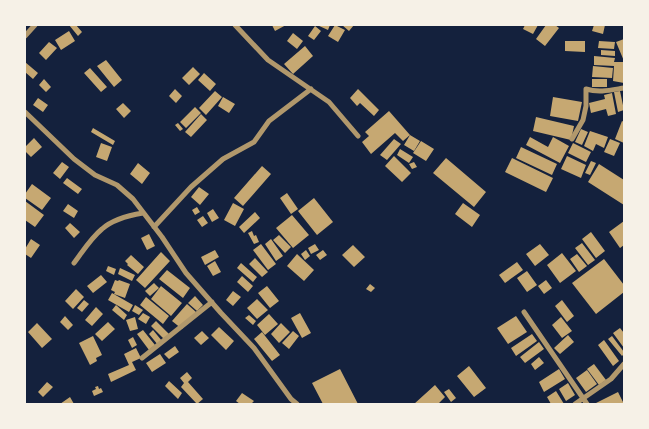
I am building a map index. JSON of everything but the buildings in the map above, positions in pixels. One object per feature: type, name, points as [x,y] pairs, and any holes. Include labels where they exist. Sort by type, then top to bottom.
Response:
[{"type":"street","points":[[25,36],[35,25]]},
{"type":"street","points":[[235,25],[268,60],[329,102],[358,136]]},
{"type":"street","points":[[572,139],[583,120],[586,106],[586,89],[609,91],[624,88]]},
{"type":"street","points":[[154,227],[191,187],[224,159],[254,142],[269,121],[311,89]]},
{"type":"street","points":[[25,112],[74,160],[95,175],[117,185],[133,199],[186,273],[254,348],[291,399],[297,404]]},
{"type":"street","points":[[74,262],[103,228],[112,222],[143,213]]},
{"type":"street","points":[[142,358],[212,302]]},
{"type":"street","points":[[524,312],[587,404]]},
{"type":"street","points":[[575,404],[611,379],[624,364]]}]
